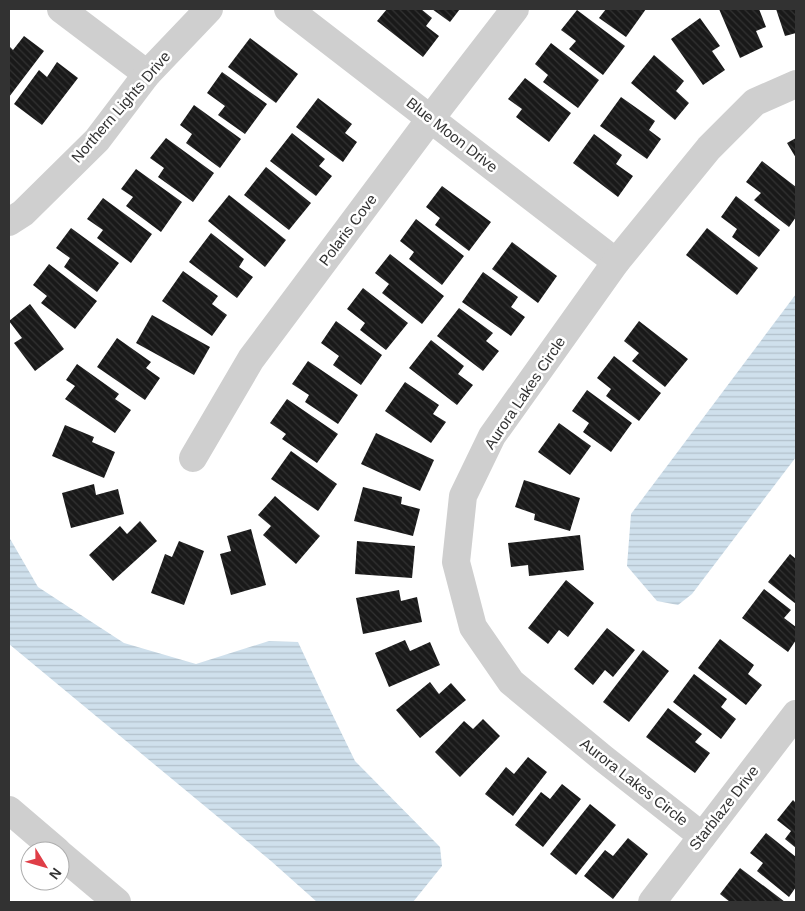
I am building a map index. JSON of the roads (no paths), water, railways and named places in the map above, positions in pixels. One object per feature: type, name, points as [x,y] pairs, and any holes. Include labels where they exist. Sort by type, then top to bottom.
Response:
[{"type":"street","points":[[61,9],[147,74]]},
{"type":"street","name":"Northern Lights Drive","points":[[9,222],[23,212],[97,140],[147,74],[209,9]]},
{"type":"street","name":"Blue Moon Drive","points":[[288,9],[616,262]]},
{"type":"street","name":"Polaris Cove","points":[[193,458],[251,359],[515,9]]},
{"type":"street","name":"Aurora Lakes Circle","points":[[702,836],[604,759],[511,682],[473,627],[456,562],[463,496],[492,436],[616,262],[709,148],[755,102],[796,84]]},
{"type":"street","name":"Starblaze Drive","points":[[652,902],[796,714]]},
{"type":"street","points":[[9,810],[45,841]]},
{"type":"street","points":[[70,862],[117,902]]},
{"type":"water","points":[[796,294],[796,457],[692,594],[678,605],[657,601],[627,566],[631,514]]},
{"type":"water","points":[[9,537],[38,587],[124,643],[196,664],[269,641],[298,642],[355,761],[440,847],[442,866],[413,902],[317,902],[271,861],[9,644]]}]
